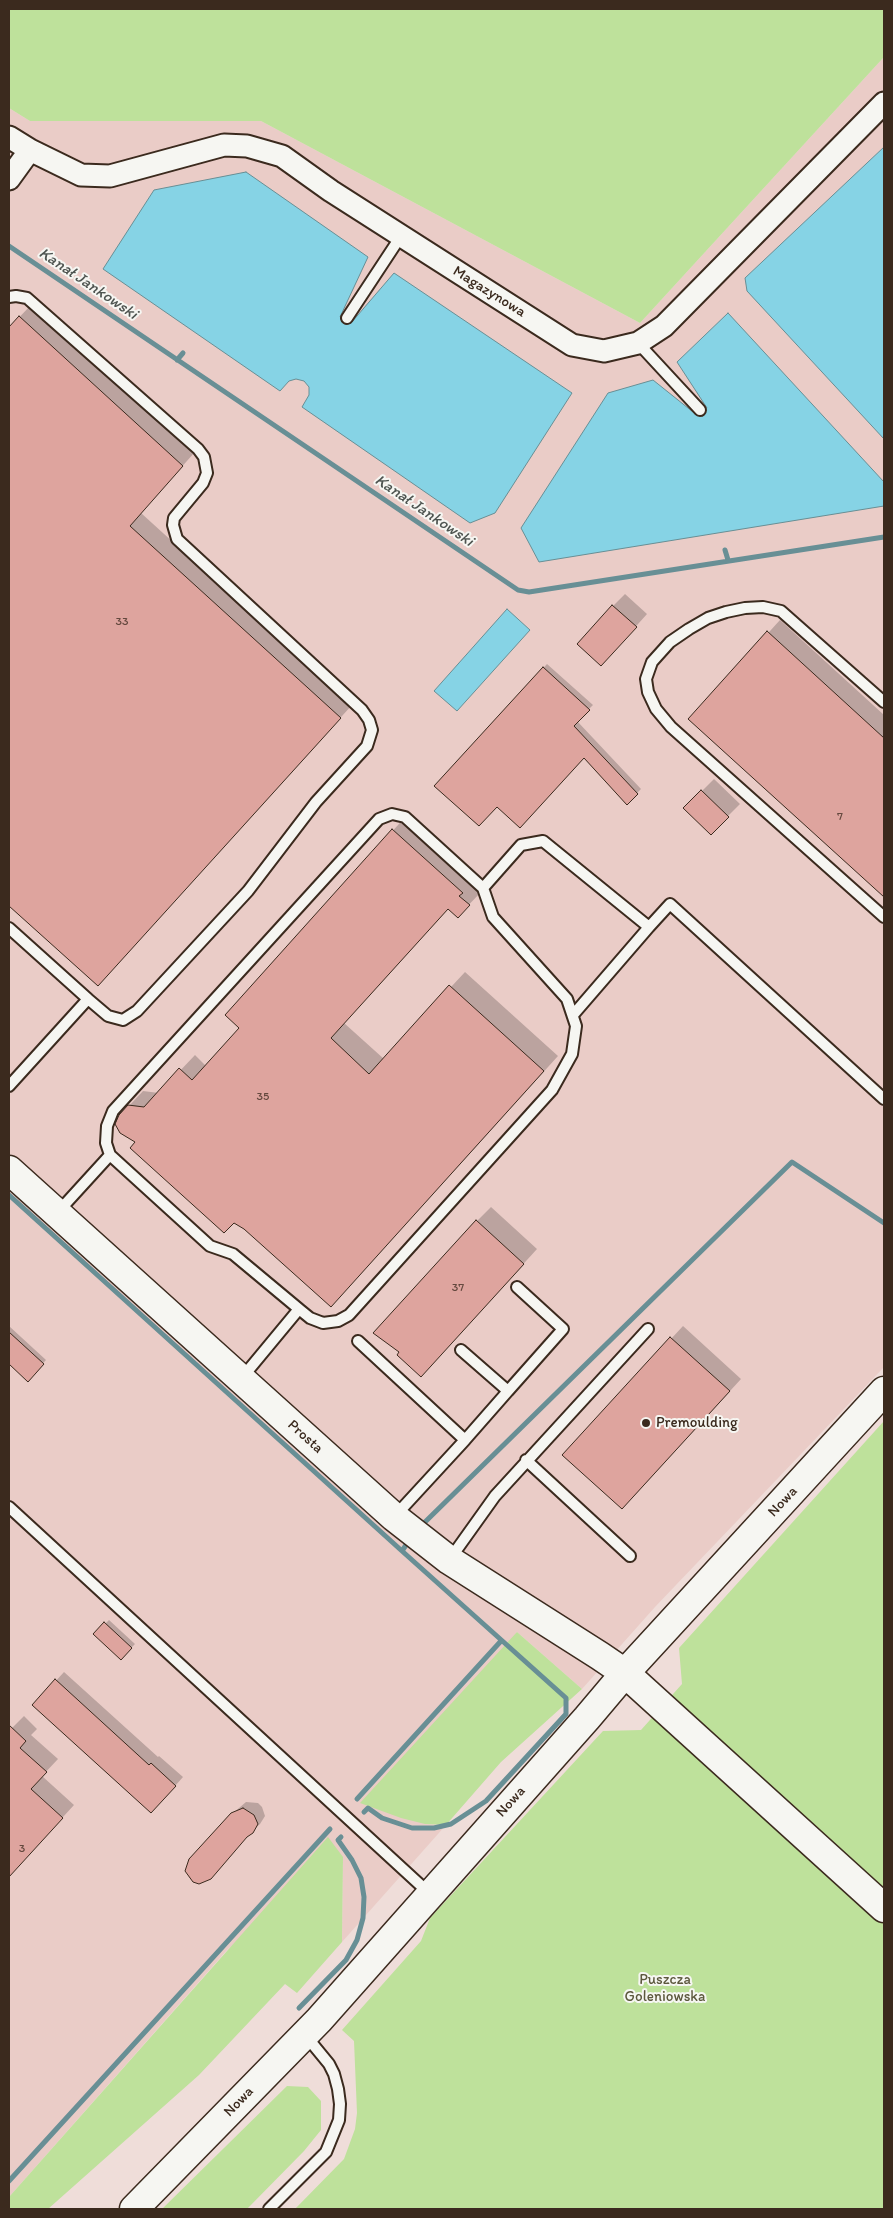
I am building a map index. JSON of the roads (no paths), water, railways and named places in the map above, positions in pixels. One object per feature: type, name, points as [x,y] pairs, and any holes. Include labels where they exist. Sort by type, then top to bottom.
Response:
[{"type":"street","name":"Magazynowa","points":[[9,137],[30,150],[81,175],[110,176],[224,145],[247,146],[282,156],[402,236],[572,345],[604,351],[638,343],[664,326],[881,113]]},
{"type":"street","points":[[9,179],[30,150]]},
{"type":"street","name":"Prosta","points":[[9,1170],[394,1517],[449,1560],[600,1656],[624,1674],[884,1908]]},
{"type":"street","name":"Nowa","points":[[134,2209],[305,2035],[624,1674],[884,1391]]},
{"type":"lane","points":[[347,318],[402,236]]},
{"type":"lane","points":[[9,297],[27,298],[201,453],[207,464],[207,473],[203,483],[174,518],[173,525],[177,539],[362,710],[369,720],[372,730],[367,746],[316,802],[248,891],[137,1011],[123,1020],[108,1016],[9,928]]},
{"type":"lane","points":[[638,343],[700,410]]},
{"type":"lane","points":[[884,702],[781,611],[763,607],[726,612],[708,618],[688,629],[670,642],[652,662],[646,679],[648,692],[656,709],[671,727],[884,917]]},
{"type":"lane","points":[[392,814],[405,817],[483,888],[492,917],[567,998],[576,1026],[572,1054],[552,1090],[349,1315],[338,1321],[323,1324],[310,1318],[233,1254],[210,1246],[110,1155],[106,1143],[107,1126],[114,1111],[379,819],[392,814]]},
{"type":"lane","points":[[483,888],[521,845],[543,841],[649,927]]},
{"type":"lane","points":[[573,1015],[670,904],[884,1099]]},
{"type":"lane","points":[[9,1086],[88,999]]},
{"type":"lane","points":[[57,1213],[110,1155]]},
{"type":"lane","points":[[394,1517],[563,1329],[517,1287]]},
{"type":"lane","points":[[240,1380],[299,1309]]},
{"type":"lane","points":[[449,1560],[495,1496],[526,1460],[648,1329]]},
{"type":"lane","points":[[358,1341],[465,1440]]},
{"type":"lane","points":[[461,1350],[508,1392]]},
{"type":"lane","points":[[526,1460],[630,1556]]},
{"type":"lane","points":[[9,1507],[430,1893]]},
{"type":"lane","points":[[269,2209],[326,2152],[339,2120],[340,2104],[334,2074],[329,2064],[305,2035]]},
{"type":"water","points":[[884,147],[884,439],[747,291],[745,278]]},
{"type":"water","points":[[246,172],[368,257],[340,317],[351,323],[394,273],[572,393],[495,513],[470,523],[302,407],[309,395],[309,387],[304,381],[296,379],[289,381],[280,391],[103,269],[154,190]]},
{"type":"water","points":[[728,313],[884,482],[884,506],[539,562],[521,528],[608,393],[653,380],[698,416],[707,408],[677,362]]},
{"type":"water","points":[[507,609],[530,630],[457,711],[434,691]]},
{"type":"waterway","name":"Kanał Jankowski","points":[[9,246],[518,590],[529,592],[884,537]]},
{"type":"waterway","points":[[177,360],[183,353]]},
{"type":"waterway","points":[[725,550],[728,560]]},
{"type":"waterway","points":[[424,1523],[792,1162],[884,1223]]},
{"type":"waterway","points":[[9,1195],[402,1551]]},
{"type":"waterway","points":[[364,1812],[368,1808],[382,1818],[412,1828],[434,1828],[451,1824],[486,1801],[566,1714],[566,1698],[402,1551],[406,1545]]},
{"type":"waterway","points":[[357,1799],[501,1641]]},
{"type":"waterway","points":[[9,2181],[330,1829]]},
{"type":"waterway","points":[[299,2008],[346,1960],[357,1940],[363,1918],[364,1897],[361,1878],[352,1860],[338,1840],[341,1837]]},
{"type":"place","name":"Premoulding","points":[[646,1423]]},
{"type":"park label","name":"Puszcza Goleniowska","points":[[665,1988]]}]
